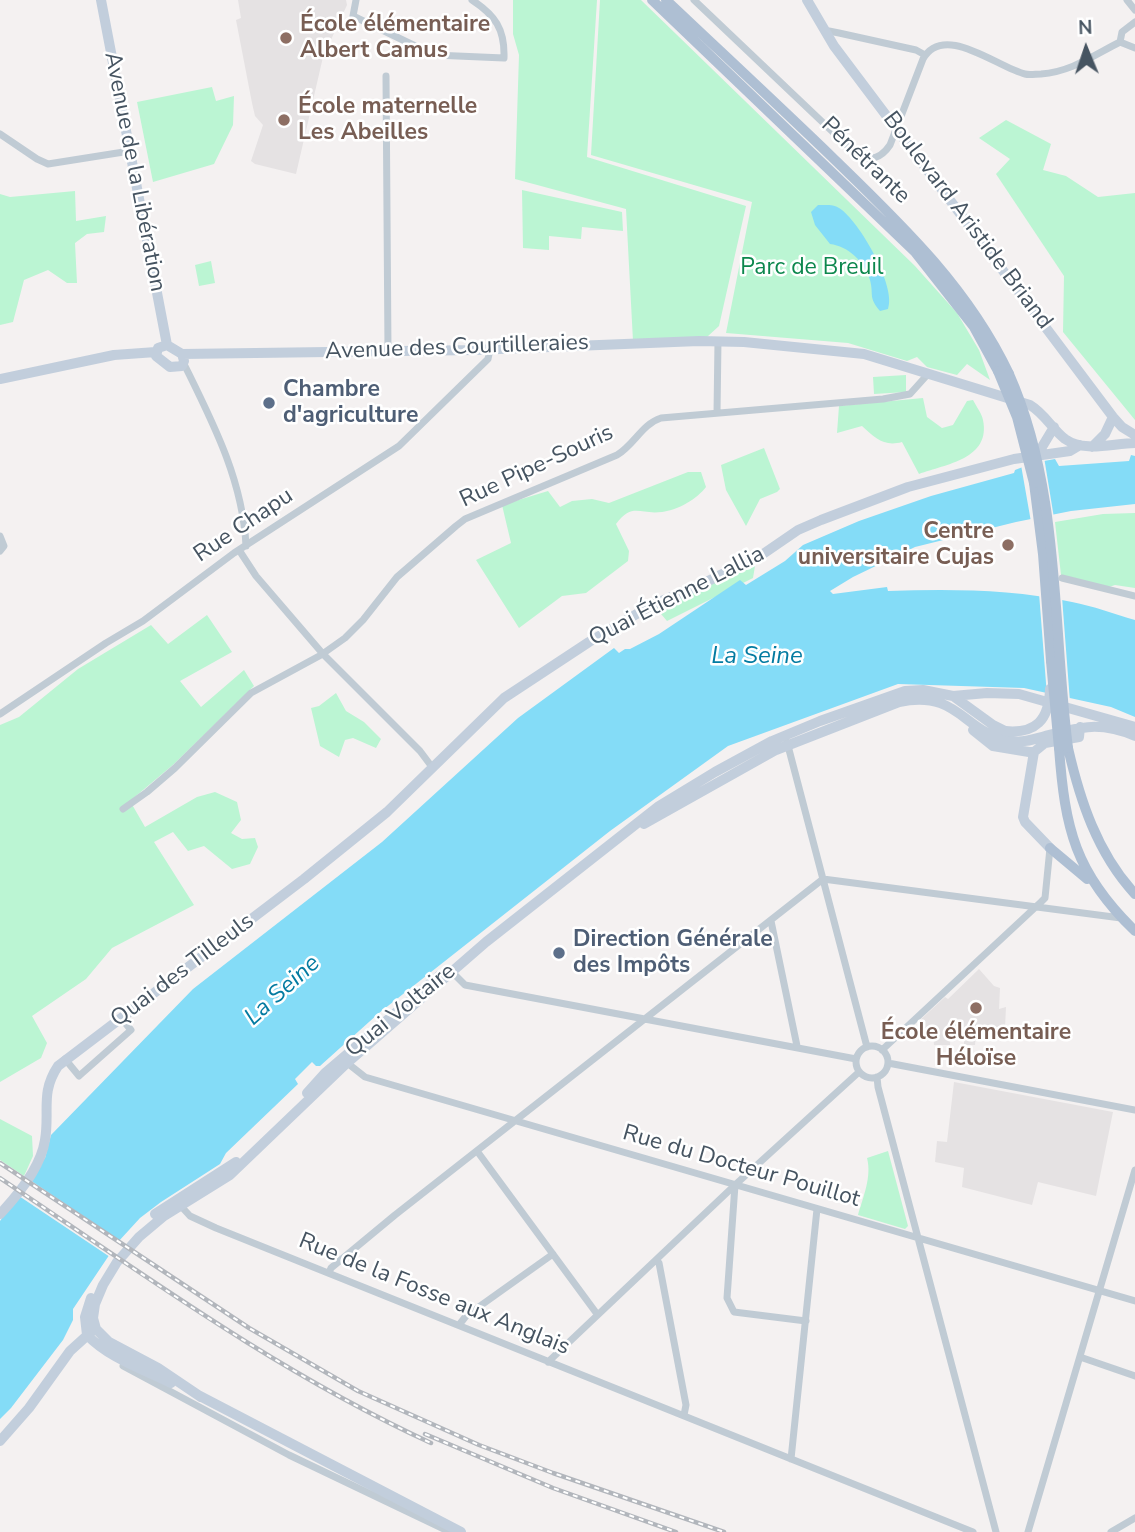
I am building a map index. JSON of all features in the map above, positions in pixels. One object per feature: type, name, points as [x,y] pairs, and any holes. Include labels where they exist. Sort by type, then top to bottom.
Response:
[{"type":"main road","name":"Pénétrante","points":[[652,0],[915,253],[968,319],[1003,372]]},
{"type":"main road","name":"Pénétrante","points":[[666,0],[916,240],[967,302],[989,335],[1003,372]]},
{"type":"main road","points":[[1003,372],[1034,483],[1044,554],[1051,661],[1063,748],[1084,808],[1104,849],[1135,894]]},
{"type":"main road","points":[[1003,372],[1030,431],[1043,486],[1049,525],[1063,748],[1062,797],[1069,828],[1081,861],[1095,886]]},
{"type":"main road","points":[[1051,848],[1095,886],[1135,931]]},
{"type":"street","name":"Avenue de la Libération","points":[[101,0],[167,345]]},
{"type":"street","points":[[356,0],[353,16],[435,55],[504,58],[499,24],[485,8],[472,0]]},
{"type":"street","points":[[694,0],[862,158],[881,156],[890,145],[925,55],[930,51],[957,44],[1026,74],[1049,73],[1082,63],[1120,42],[1122,32],[1135,22]]},
{"type":"street","name":"Boulevard Aristide Briand","points":[[807,0],[825,33],[1113,416],[1122,427],[1135,435]]},
{"type":"street","points":[[1127,0],[1135,10]]},
{"type":"street","points":[[825,33],[839,33],[916,50],[925,55]]},
{"type":"street","points":[[1120,42],[1135,48]]},
{"type":"street","points":[[386,76],[388,351]]},
{"type":"street","points":[[0,134],[48,164],[130,151]]},
{"type":"street","points":[[717,413],[718,341]]},
{"type":"street","name":"Avenue des Courtilleraies","points":[[183,359],[718,341],[864,354],[1030,405],[1040,411],[1063,436],[1080,445]]},
{"type":"street","points":[[0,379],[114,355],[156,352],[161,346],[167,345],[183,359],[227,458],[242,503],[242,548],[256,576],[330,662],[420,751],[432,767]]},
{"type":"street","name":"Rue Chapu","points":[[0,714],[143,621],[242,548],[399,446],[488,359],[490,349]]},
{"type":"street","points":[[156,352],[159,360],[170,367],[179,367],[183,359]]},
{"type":"street","name":"Rue Pipe-Souris","points":[[123,809],[175,768],[251,693],[323,654],[345,638],[397,577],[465,519],[617,455],[627,449],[652,420],[905,396],[928,374]]},
{"type":"street","points":[[1092,447],[1105,434],[1113,416]]},
{"type":"street","points":[[1032,456],[1042,447],[1054,427]]},
{"type":"street","points":[[1054,454],[1063,436]]},
{"type":"street","points":[[1080,445],[1092,447],[1135,443]]},
{"type":"street","name":"Quai Étienne Lallia","points":[[432,767],[488,712],[523,684],[652,605],[752,559],[798,530],[908,487],[1032,456],[1074,450],[1080,445]]},
{"type":"street","points":[[0,536],[4,546],[0,551]]},
{"type":"street","points":[[1062,578],[1135,596]]},
{"type":"street","points":[[953,696],[1005,731],[1020,732],[1034,727],[1041,720],[1049,700],[1051,661]]},
{"type":"street","points":[[786,740],[905,691],[923,690],[953,696],[1019,694],[1135,727]]},
{"type":"street","points":[[913,699],[949,712],[993,746],[1034,751],[1045,744],[1079,737],[1079,710]]},
{"type":"street","points":[[786,740],[913,699],[930,699],[944,704],[1001,739],[1032,740],[1080,727],[1098,726],[1135,736]]},
{"type":"street","points":[[786,740],[867,1047]]},
{"type":"street","name":"Quai Voltaire","points":[[92,1332],[85,1317],[92,1295],[112,1260],[142,1226],[179,1202],[230,1175],[345,1061],[450,971],[659,806],[786,740]]},
{"type":"street","points":[[882,1049],[1045,898],[1051,848],[1023,817],[1034,751]]},
{"type":"street","name":"Quai des Tilleuls","points":[[0,1214],[21,1187],[43,1150],[46,1138],[47,1087],[58,1066],[354,838],[396,804],[432,767]]},
{"type":"street","points":[[329,1273],[331,1268],[385,1224],[823,879],[1122,918]]},
{"type":"street","points":[[771,921],[797,1046]]},
{"type":"street","points":[[450,971],[465,985],[856,1059]]},
{"type":"street","points":[[65,1059],[79,1076],[131,1030],[121,1018]]},
{"type":"street","points":[[867,1047],[882,1049],[888,1063],[884,1072],[877,1077],[867,1077],[859,1072],[856,1059],[860,1051],[867,1047]]},
{"type":"street","name":"Rue du Docteur Pouillot","points":[[345,1061],[365,1077],[1135,1301]]},
{"type":"street","points":[[888,1063],[1135,1110]]},
{"type":"street","points":[[548,1362],[859,1072]]},
{"type":"street","points":[[877,1077],[996,1532]]},
{"type":"street","points":[[477,1151],[597,1314]]},
{"type":"street","points":[[1028,1532],[1135,1170]]},
{"type":"street","points":[[736,1185],[727,1298],[730,1307],[734,1312],[806,1321]]},
{"type":"street","name":"Rue de la Fosse aux Anglais","points":[[179,1202],[190,1216],[198,1220],[973,1532]]},
{"type":"street","points":[[791,1459],[817,1209]]},
{"type":"street","points":[[459,1325],[472,1311],[553,1254]]},
{"type":"street","points":[[656,1259],[659,1263],[686,1405],[684,1415]]},
{"type":"street","points":[[0,1441],[29,1408],[70,1351],[92,1332],[96,1343],[127,1356],[201,1397],[221,1413],[289,1455],[450,1532]]},
{"type":"street","points":[[127,1356],[123,1366],[461,1532]]},
{"type":"street","points":[[1080,1357],[1135,1376]]},
{"type":"street","points":[[1111,1532],[1135,1518]]},
{"type":"shaded area","name":"École élémentaire Albert Camus","points":[[238,0],[346,0],[347,5],[323,57],[296,174],[251,161],[263,125],[255,116],[252,103],[236,20],[241,18]]},
{"type":"shaded area","name":"École élémentaire Héloïse","points":[[979,969],[994,986],[1000,988],[999,1009],[1006,1007],[1005,1028],[988,1026],[986,1034],[976,1034],[975,1045],[964,1045],[964,1031],[951,1030],[950,1045],[934,1045],[933,1032],[919,1025],[919,1021],[945,997],[948,999]]},
{"type":"shaded area","points":[[954,1082],[1113,1112],[1096,1196],[1038,1182],[1032,1205],[962,1187],[964,1168],[935,1162],[937,1141],[947,1142]]},
{"type":"green space","name":"Parc de Breuil","points":[[513,0],[597,0],[587,157],[746,206],[719,326],[707,337],[633,341],[626,209],[515,179],[519,55],[513,34]]},
{"type":"green space","name":"Parc de Breuil","points":[[600,0],[641,0],[915,266],[957,313],[979,350],[990,380],[967,364],[957,375],[927,367],[917,357],[907,361],[848,343],[726,333],[752,202],[591,155]]},
{"type":"green space","points":[[212,87],[216,101],[234,96],[233,125],[214,164],[153,182],[137,102]]},
{"type":"green space","points":[[1006,120],[1051,144],[1043,170],[1066,176],[1098,197],[1135,193],[1135,420],[1063,332],[1064,276],[996,174],[1010,159],[979,138]]},
{"type":"green space","points":[[522,190],[622,212],[623,231],[582,227],[581,239],[549,236],[549,250],[523,248]]},
{"type":"green space","points":[[75,191],[76,221],[106,216],[104,232],[87,234],[75,243],[77,283],[67,283],[48,270],[24,280],[13,322],[0,325],[0,194],[10,197]]},
{"type":"green space","points":[[211,261],[215,283],[199,286],[195,265]]},
{"type":"green space","points":[[906,375],[906,392],[874,394],[873,377]]},
{"type":"green space","points":[[923,398],[927,417],[942,428],[953,425],[967,401],[973,400],[982,418],[984,433],[973,452],[953,463],[919,474],[902,442],[885,442],[862,426],[837,433],[839,406]]},
{"type":"green space","points":[[764,448],[780,489],[760,499],[746,526],[726,490],[721,465]]},
{"type":"green space","points":[[688,472],[701,472],[706,487],[692,500],[668,511],[632,511],[616,524],[629,551],[628,561],[586,593],[562,596],[519,628],[476,560],[511,543],[502,505],[548,491],[560,507],[572,501],[592,499],[609,503]]},
{"type":"green space","points":[[1135,513],[1135,588],[1115,585],[1109,587],[1061,575],[1055,522],[1103,514]]},
{"type":"green space","points":[[756,560],[753,578],[667,621],[656,608]]},
{"type":"green space","points":[[207,615],[232,652],[180,681],[201,707],[244,670],[254,686],[174,764],[130,801],[145,827],[197,797],[215,792],[237,802],[241,820],[231,833],[242,839],[255,838],[258,847],[250,864],[232,869],[204,846],[188,851],[173,832],[154,842],[194,905],[112,948],[86,979],[32,1016],[47,1043],[41,1058],[0,1082],[0,725],[19,717],[78,669],[151,625],[168,644]]},
{"type":"green space","points":[[336,693],[346,711],[364,722],[381,739],[376,748],[353,738],[345,740],[339,757],[320,746],[311,708],[319,706]]},
{"type":"green space","points":[[0,1119],[32,1136],[33,1156],[24,1176],[0,1160]]},
{"type":"green space","points":[[888,1151],[908,1226],[905,1229],[858,1215],[868,1180],[867,1158]]},
{"type":"water","points":[[818,205],[839,208],[866,239],[887,286],[888,309],[880,311],[874,302],[868,273],[860,261],[843,248],[830,244],[815,225],[811,212]]},
{"type":"water","name":"La Seine","points":[[1131,455],[1135,456],[1135,504],[1071,511],[915,547],[830,591],[833,594],[887,587],[888,591],[1003,592],[1072,602],[1135,620],[1135,717],[1111,707],[1024,688],[898,684],[728,746],[610,831],[379,1013],[320,1066],[312,1062],[295,1079],[298,1084],[226,1153],[220,1164],[140,1218],[118,1242],[73,1309],[73,1320],[63,1340],[0,1419],[0,1221],[45,1158],[51,1135],[193,989],[382,842],[518,718],[614,648],[619,653],[659,634],[740,580],[746,585],[785,561],[803,545],[859,521],[931,496],[1014,473],[1015,470],[1033,463],[1055,459],[1059,466],[1129,461]]},
{"type":"pier","points":[[1044,457],[1054,518],[1031,522],[1021,465]]},
{"type":"pier","points":[[1039,593],[1062,597],[1070,702],[1047,696]]},
{"type":"pier","points":[[27,1178],[122,1242],[110,1257],[16,1194]]},
{"type":"railway","points":[[0,1163],[249,1328],[358,1391],[479,1445],[724,1532]]},
{"type":"railway","points":[[0,1178],[264,1353],[318,1385],[431,1443]]},
{"type":"railway","points":[[425,1434],[553,1488],[676,1532]]},
{"type":"place","name":"École élémentaire Albert Camus","points":[[286,38]]},
{"type":"place","name":"École maternelle Les Abeilles","points":[[284,120]]},
{"type":"place","name":"Chambre d'agriculture","points":[[269,403]]},
{"type":"place","name":"Centre universitaire Cujas","points":[[1008,545]]},
{"type":"place","name":"Direction Générale des Impôts","points":[[559,953]]},
{"type":"place","name":"École élémentaire Héloïse","points":[[976,1008]]}]
